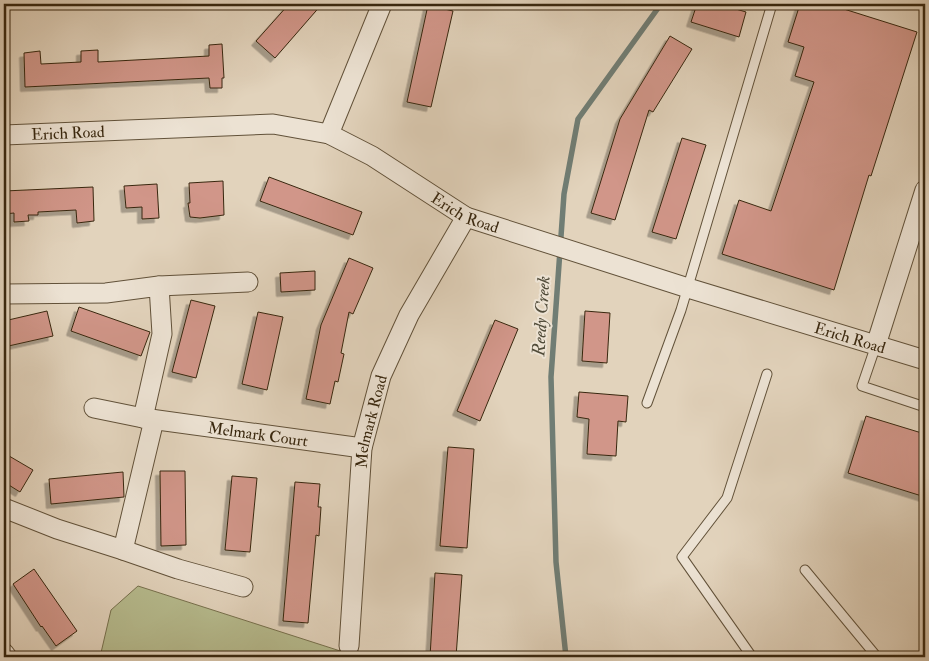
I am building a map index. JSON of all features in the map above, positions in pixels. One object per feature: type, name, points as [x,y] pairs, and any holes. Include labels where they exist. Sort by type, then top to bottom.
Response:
[{"type":"street","points":[[330,134],[382,4]]},
{"type":"street","name":"Erich Road","points":[[4,135],[273,124],[330,134],[372,156],[466,217],[688,288],[925,360]]},
{"type":"street","points":[[876,345],[925,190]]},
{"type":"street","name":"Melmark Road","points":[[349,646],[362,448],[380,376],[410,314],[466,217]]},
{"type":"street","points":[[4,294],[106,292],[160,286],[248,282]]},
{"type":"street","points":[[123,550],[162,334],[160,286]]},
{"type":"street","name":"Melmark Court","points":[[94,408],[148,419],[362,448]]},
{"type":"street","points":[[4,508],[57,529],[178,569],[243,587]]},
{"type":"street","points":[[4,653],[7,657]]},
{"type":"lane","points":[[647,403],[688,288],[772,4]]},
{"type":"lane","points":[[876,345],[862,386],[925,407]]},
{"type":"lane","points":[[752,657],[682,557],[727,498],[767,374]]},
{"type":"lane","points":[[805,570],[877,657]]},
{"type":"green space","points":[[138,586],[359,657],[100,657],[111,610]]},
{"type":"building","points":[[289,4],[322,4],[275,58],[256,41]]},
{"type":"building","points":[[697,4],[719,4],[746,12],[739,37],[691,22]]},
{"type":"building","points":[[800,4],[828,4],[917,32],[871,176],[869,175],[834,290],[722,254],[739,200],[771,211],[814,82],[795,76],[804,47],[788,42]]},
{"type":"building","points":[[428,5],[453,11],[431,107],[407,102]]},
{"type":"building","points":[[670,36],[692,49],[653,112],[649,110],[615,220],[591,213],[620,119]]},
{"type":"building","points":[[222,44],[224,78],[222,78],[222,88],[210,88],[209,78],[25,87],[24,53],[40,51],[41,64],[81,62],[81,51],[98,50],[98,62],[209,56],[209,45]]},
{"type":"building","points":[[682,138],[706,145],[676,239],[652,232]]},
{"type":"building","points":[[269,177],[362,212],[353,235],[260,201]]},
{"type":"building","points":[[223,181],[224,215],[200,218],[190,217],[188,203],[190,203],[189,183]]},
{"type":"building","points":[[157,184],[159,218],[142,219],[142,207],[126,208],[124,186]]},
{"type":"building","points":[[93,187],[94,221],[77,223],[76,210],[38,212],[38,215],[28,215],[29,221],[14,222],[14,213],[4,214],[4,191]]},
{"type":"building","points":[[349,258],[373,268],[353,314],[349,312],[341,353],[344,354],[338,382],[335,381],[330,404],[306,399],[321,325]]},
{"type":"building","points":[[315,271],[315,290],[281,292],[280,273]]},
{"type":"building","points":[[191,300],[215,306],[196,378],[172,372]]},
{"type":"building","points":[[79,307],[150,332],[141,356],[71,331]]},
{"type":"building","points":[[47,311],[53,336],[4,347],[4,321]]},
{"type":"building","points":[[585,311],[610,313],[607,363],[582,361]]},
{"type":"building","points":[[258,312],[283,317],[267,390],[242,384]]},
{"type":"building","points":[[495,320],[518,329],[480,421],[457,411]]},
{"type":"building","points":[[579,392],[628,396],[626,422],[618,421],[616,456],[587,454],[589,419],[577,417]]},
{"type":"building","points":[[866,416],[925,434],[925,497],[848,473]]},
{"type":"building","points":[[448,447],[474,449],[467,548],[440,546]]},
{"type":"building","points":[[4,453],[33,470],[20,492],[4,482]]},
{"type":"building","points":[[160,471],[185,471],[186,545],[161,546]]},
{"type":"building","points":[[123,472],[124,497],[51,504],[49,479]]},
{"type":"building","points":[[232,476],[257,478],[250,552],[225,550]]},
{"type":"building","points":[[295,482],[320,484],[318,507],[321,507],[319,536],[316,535],[308,623],[283,621]]},
{"type":"building","points":[[34,569],[77,631],[56,646],[13,584]]},
{"type":"building","points":[[435,573],[462,575],[456,657],[430,657]]},
{"type":"waterway","name":"Reedy Creek","points":[[566,657],[556,562],[551,377],[564,194],[578,119],[661,4]]}]
